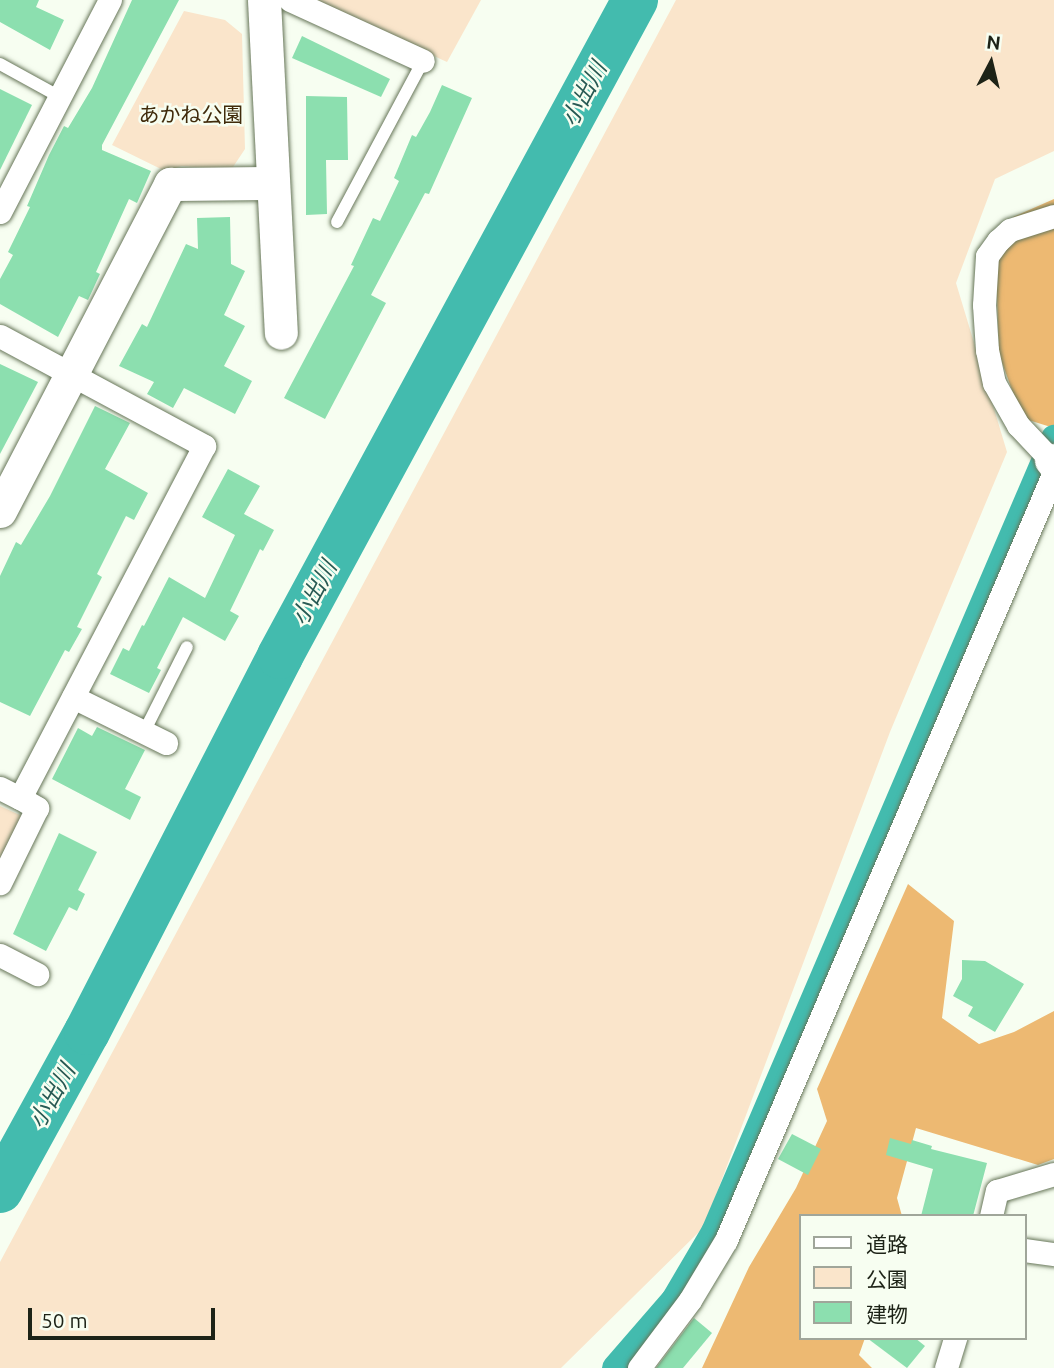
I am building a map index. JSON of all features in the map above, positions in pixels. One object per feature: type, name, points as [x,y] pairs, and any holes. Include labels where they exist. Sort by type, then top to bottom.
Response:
[{"type":"street","points":[[0,212],[110,0]]},
{"type":"street","points":[[264,0],[281,333]]},
{"type":"street","points":[[290,0],[423,61]]},
{"type":"street","points":[[0,511],[170,184],[272,183]]},
{"type":"street","points":[[639,1368],[690,1300],[726,1240],[1050,461],[1018,425],[994,383],[987,350],[984,305],[987,256],[998,241],[1010,230],[1054,216]]},
{"type":"street","points":[[0,336],[204,446],[73,697],[10,793],[37,808],[0,883]]},
{"type":"street","points":[[73,697],[166,743]]},
{"type":"street","points":[[0,955],[37,974]]},
{"type":"street","points":[[991,1214],[997,1191],[1054,1174]]},
{"type":"street","points":[[1026,1250],[1054,1254]]},
{"type":"street","points":[[946,1368],[954,1340]]},
{"type":"lane","points":[[337,222],[423,61]]},
{"type":"lane","points":[[0,64],[60,97]]},
{"type":"lane","points":[[144,732],[187,646]]},
{"type":"green space","points":[[312,0],[481,0],[447,62]]},
{"type":"green space","points":[[676,0],[1054,0],[1054,151],[995,179],[956,283],[1007,452],[890,732],[704,1227],[561,1368],[0,1368],[0,1262]]},
{"type":"green space","name":"あかね公園","points":[[184,11],[225,20],[242,34],[245,149],[231,170],[182,166],[165,171],[112,145]]},
{"type":"green space","points":[[0,806],[22,816],[0,859]]},
{"type":"shaded area","points":[[1054,199],[1054,428],[1022,418],[999,354],[996,268],[1013,217]]},
{"type":"shaded area","points":[[908,884],[954,921],[942,1018],[979,1044],[1014,1032],[1054,1011],[1054,1159],[1038,1165],[916,1128],[897,1198],[901,1214],[799,1214],[799,1340],[864,1340],[859,1355],[872,1368],[702,1368],[749,1267],[796,1188],[827,1121],[817,1089]]},
{"type":"building","points":[[0,0],[39,0],[36,7],[64,20],[50,50],[0,22]]},
{"type":"building","points":[[132,0],[179,0],[102,145],[102,150],[151,171],[137,203],[129,199],[96,272],[100,274],[88,300],[79,296],[58,337],[0,304],[0,279],[13,255],[8,252],[30,207],[27,206],[49,155],[64,126],[68,128],[92,88]]},
{"type":"building","points":[[302,36],[390,79],[381,97],[292,58]]},
{"type":"building","points":[[442,85],[472,98],[429,194],[425,193],[371,295],[386,303],[325,419],[284,398],[354,266],[351,265],[373,218],[380,221],[399,181],[394,178],[412,135],[416,137]]},
{"type":"building","points":[[0,89],[32,105],[0,170]]},
{"type":"building","points":[[306,96],[347,97],[348,160],[326,160],[327,214],[306,215]]},
{"type":"building","points":[[230,217],[231,264],[245,271],[224,315],[245,326],[224,366],[252,381],[235,414],[184,388],[173,408],[147,394],[154,382],[119,366],[142,324],[147,327],[186,244],[198,249],[197,218]]},
{"type":"building","points":[[0,364],[38,382],[0,454]]},
{"type":"building","points":[[95,406],[130,423],[105,469],[148,493],[134,520],[126,516],[97,574],[102,577],[77,627],[82,629],[69,652],[65,650],[30,716],[0,702],[0,576],[16,542],[21,545],[50,496]]},
{"type":"building","points":[[228,469],[260,486],[244,514],[274,530],[263,551],[260,549],[230,611],[239,616],[225,641],[183,617],[157,668],[161,670],[149,693],[110,674],[123,648],[129,651],[169,577],[205,598],[235,535],[202,517]]},
{"type":"building","points":[[97,727],[145,750],[125,789],[141,797],[130,820],[52,779],[78,728],[92,736]]},
{"type":"building","points":[[59,833],[97,852],[78,890],[85,894],[77,911],[69,907],[46,951],[13,934]]},
{"type":"building","points":[[962,960],[985,961],[1024,984],[995,1032],[968,1016],[973,1007],[953,996],[962,979]]},
{"type":"building","points":[[792,1134],[821,1149],[808,1175],[778,1159]]},
{"type":"building","points":[[890,1138],[911,1144],[912,1140],[932,1146],[931,1149],[987,1163],[974,1214],[922,1214],[933,1169],[886,1155]]},
{"type":"building","points":[[694,1318],[712,1333],[683,1368],[656,1368]]},
{"type":"building","points":[[870,1340],[918,1340],[925,1346],[907,1368]]},
{"type":"waterway","name":"小出川","points":[[0,1190],[87,1032],[280,656],[635,0]]},
{"type":"waterway","points":[[615,1368],[674,1300],[714,1232],[1054,438]]}]
